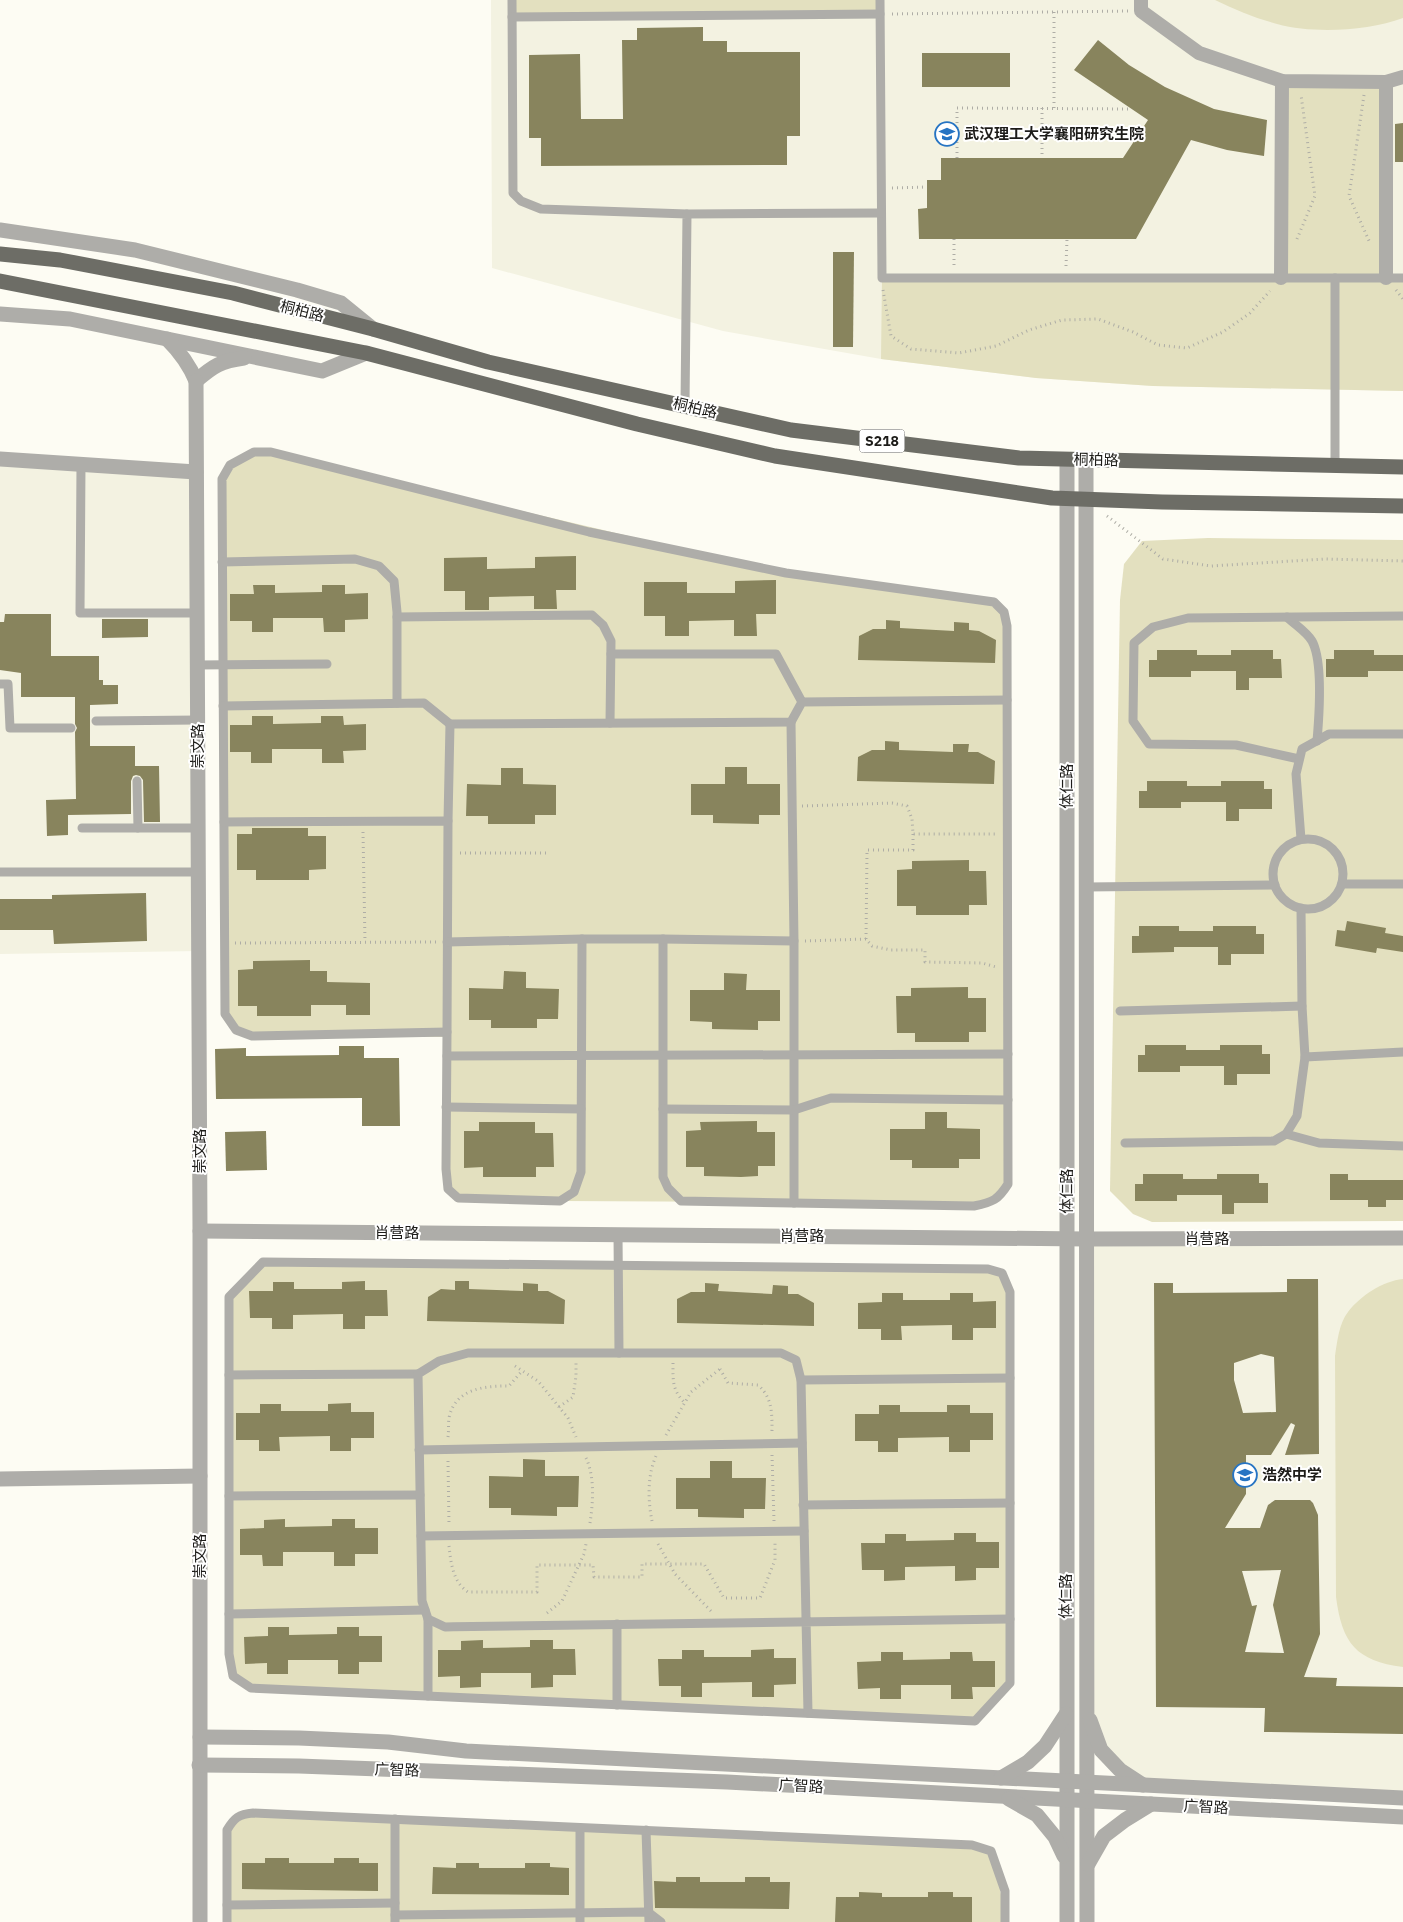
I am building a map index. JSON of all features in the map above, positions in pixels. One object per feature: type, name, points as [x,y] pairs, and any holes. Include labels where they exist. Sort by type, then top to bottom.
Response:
[{"type":"main road","name":"桐柏路","points":[[0,254],[60,260],[233,294],[373,329],[488,362],[791,430],[1019,458],[1403,467]]},
{"type":"main road","name":"桐柏路","points":[[0,281],[366,353],[637,424],[775,456],[1052,498],[1403,506]]},
{"type":"street","points":[[1141,6],[1199,53],[1282,82],[1386,82],[1403,77]]},
{"type":"street","points":[[1281,278],[1282,82]]},
{"type":"street","points":[[1386,82],[1386,278]]},
{"type":"street","points":[[0,230],[135,250],[296,290],[341,303],[373,329]]},
{"type":"street","points":[[0,314],[70,319],[322,371],[366,353]]},
{"type":"street","points":[[167,339],[189,365],[196,381],[214,366],[225,361],[252,356]]},
{"type":"street","name":"崇文路","points":[[196,381],[200,1231],[200,1922]]},
{"type":"street","points":[[0,459],[196,472]]},
{"type":"street","name":"体仁路","points":[[1066,460],[1068,498],[1067,1922]]},
{"type":"street","name":"体仁路","points":[[1086,460],[1087,1922]]},
{"type":"street","name":"肖营路","points":[[200,1231],[1087,1239],[1403,1238]]},
{"type":"street","points":[[0,1479],[200,1476]]},
{"type":"street","points":[[1087,1711],[1101,1750],[1120,1770],[1144,1785]]},
{"type":"street","points":[[1001,1778],[1028,1762],[1040,1751],[1066,1714]]},
{"type":"street","name":"广智路","points":[[200,1737],[299,1738],[388,1742],[466,1751],[1403,1798]]},
{"type":"street","name":"广智路","points":[[199,1765],[299,1766],[657,1780],[1403,1817]]},
{"type":"street","points":[[1006,1797],[1037,1815],[1055,1837],[1067,1862]]},
{"type":"street","points":[[1087,1865],[1104,1836],[1151,1804]]},
{"type":"lane","points":[[512,0],[513,193],[521,201],[541,209],[687,214],[882,213]]},
{"type":"lane","points":[[880,0],[882,278],[1403,278]]},
{"type":"lane","points":[[512,17],[880,14]]},
{"type":"lane","points":[[685,406],[687,214]]},
{"type":"lane","points":[[1335,278],[1335,466]]},
{"type":"lane","points":[[447,1032],[252,1036],[236,1030],[225,1014],[222,479],[230,465],[254,452],[271,452],[589,532],[786,573],[994,602],[1004,612],[1007,626],[1008,1184],[1000,1197],[991,1203],[974,1206],[681,1201],[668,1188],[663,1177],[663,939]]},
{"type":"lane","points":[[81,465],[80,613],[197,613]]},
{"type":"lane","points":[[222,562],[355,559],[379,566],[394,581],[397,617],[397,703]]},
{"type":"lane","points":[[397,617],[592,615],[603,625],[610,641],[610,723]]},
{"type":"lane","points":[[1299,759],[1236,745],[1149,744],[1132,721],[1134,643],[1153,627],[1188,618],[1403,616]]},
{"type":"lane","points":[[1287,617],[1312,640],[1317,658],[1319,719],[1317,741]]},
{"type":"lane","points":[[610,654],[776,654],[802,702]]},
{"type":"lane","points":[[197,665],[327,664]]},
{"type":"lane","points":[[0,684],[8,684],[10,728],[71,728]]},
{"type":"lane","points":[[802,702],[1007,700]]},
{"type":"lane","points":[[794,1203],[794,941],[791,722],[802,702]]},
{"type":"lane","points":[[223,706],[424,703],[450,724],[791,722]]},
{"type":"lane","points":[[96,721],[198,720]]},
{"type":"lane","points":[[450,724],[446,1169],[448,1190],[458,1198],[560,1201],[574,1192],[581,1172],[582,939]]},
{"type":"lane","points":[[1301,839],[1296,774],[1302,749],[1329,734],[1403,734]]},
{"type":"lane","points":[[137,781],[138,828]]},
{"type":"lane","points":[[224,822],[448,821]]},
{"type":"lane","points":[[82,828],[198,828]]},
{"type":"lane","points":[[1301,839],[1323,842],[1332,848],[1339,857],[1343,867],[1342,884],[1334,898],[1325,905],[1314,909],[1301,908],[1290,904],[1280,896],[1275,885],[1273,873],[1275,861],[1281,851],[1291,843],[1301,839]]},
{"type":"lane","points":[[0,872],[198,872]]},
{"type":"lane","points":[[1342,884],[1403,884]]},
{"type":"lane","points":[[1086,887],[1275,885]]},
{"type":"lane","points":[[1125,1143],[1274,1141],[1286,1134],[1297,1116],[1305,1057],[1302,1006],[1301,908]]},
{"type":"lane","points":[[447,942],[582,939],[794,941]]},
{"type":"lane","points":[[1120,1011],[1302,1006]]},
{"type":"lane","points":[[1305,1057],[1403,1052]]},
{"type":"lane","points":[[447,1056],[1008,1054]]},
{"type":"lane","points":[[663,1109],[794,1110],[831,1098],[1008,1100]]},
{"type":"lane","points":[[446,1107],[581,1109]]},
{"type":"lane","points":[[1286,1134],[1319,1143],[1403,1146]]},
{"type":"lane","points":[[618,1234],[619,1353]]},
{"type":"lane","points":[[263,1262],[618,1266],[988,1269],[1002,1274],[1010,1292],[1010,1683],[975,1721],[251,1688],[233,1676],[229,1654],[229,1297],[263,1262]]},
{"type":"lane","points":[[229,1375],[418,1374],[439,1361],[468,1353],[781,1353],[796,1360],[801,1380],[808,1713]]},
{"type":"lane","points":[[418,1374],[422,1601],[426,1615],[428,1696]]},
{"type":"lane","points":[[801,1380],[1010,1378]]},
{"type":"lane","points":[[419,1450],[802,1443]]},
{"type":"lane","points":[[229,1496],[420,1495]]},
{"type":"lane","points":[[803,1505],[1010,1503]]},
{"type":"lane","points":[[421,1536],[804,1531]]},
{"type":"lane","points":[[229,1614],[426,1615],[445,1627],[1010,1619]]},
{"type":"lane","points":[[617,1624],[617,1705]]},
{"type":"lane","points":[[227,1922],[227,1830],[233,1820],[242,1814],[253,1812],[972,1845],[990,1851],[1005,1891],[1005,1922]]},
{"type":"lane","points":[[395,1819],[395,1918],[580,1917],[648,1912],[661,1922]]},
{"type":"lane","points":[[580,1828],[580,1917]]},
{"type":"lane","points":[[646,1830],[649,1922]]},
{"type":"lane","points":[[227,1905],[395,1903]]},
{"type":"path","points":[[880,14],[1054,12],[1141,6]]},
{"type":"path","points":[[1054,12],[1054,108]]},
{"type":"path","points":[[1296,242],[1314,196],[1299,82]]},
{"type":"path","points":[[1366,82],[1349,196],[1371,245]]},
{"type":"path","points":[[957,158],[957,108],[1132,109]]},
{"type":"path","points":[[1042,108],[1042,158]]},
{"type":"path","points":[[881,188],[927,187]]},
{"type":"path","points":[[954,239],[954,278]]},
{"type":"path","points":[[1066,278],[1067,239]]},
{"type":"path","points":[[882,278],[891,336],[911,349],[959,353],[996,346],[1029,330],[1062,320],[1098,319],[1133,332],[1158,345],[1187,348],[1223,332],[1250,313],[1281,278]]},
{"type":"path","points":[[1085,499],[1163,559],[1211,566],[1325,559],[1403,561]]},
{"type":"path","points":[[792,806],[892,803],[907,806],[912,819],[913,850],[867,850],[866,939],[872,946],[891,950],[924,950],[925,962],[982,963],[1001,968],[1008,978]]},
{"type":"path","points":[[363,821],[365,942]]},
{"type":"path","points":[[913,834],[1008,834]]},
{"type":"path","points":[[448,853],[549,853]]},
{"type":"path","points":[[794,941],[866,939]]},
{"type":"path","points":[[225,943],[447,942]]},
{"type":"path","points":[[495,1353],[538,1381],[568,1418],[590,1466],[593,1507],[584,1554],[562,1601],[530,1626]]},
{"type":"path","points":[[559,1407],[573,1397],[576,1376],[576,1353]]},
{"type":"path","points":[[673,1353],[673,1382],[676,1394],[685,1403]]},
{"type":"path","points":[[726,1623],[708,1609],[675,1574],[656,1541],[649,1503],[652,1465],[672,1423],[691,1392],[740,1353]]},
{"type":"path","points":[[522,1370],[509,1386],[485,1386],[469,1391],[455,1403],[449,1417],[449,1536],[451,1563],[459,1586],[468,1592],[537,1592],[537,1565],[579,1565]]},
{"type":"shaded area","name":"武汉理工大学襄阳研究生院","points":[[491,0],[1403,0],[1403,391],[1153,386],[1036,378],[881,359],[723,331],[492,268]]},
{"type":"shaded area","points":[[512,0],[880,0],[880,14],[512,17]]},
{"type":"shaded area","points":[[1215,0],[1403,0],[1403,18],[1373,26],[1340,30],[1307,29],[1269,22],[1245,14]]},
{"type":"shaded area","points":[[1282,81],[1386,82],[1386,278],[1403,278],[1403,391],[1153,386],[1036,378],[881,359],[882,278],[1281,278]]},
{"type":"shaded area","points":[[254,452],[271,452],[786,573],[981,600],[1004,612],[1008,1184],[991,1203],[560,1201],[458,1198],[448,1189],[447,1037],[252,1036],[236,1030],[225,1014],[222,479],[230,465]]},
{"type":"shaded area","points":[[0,459],[196,472],[199,951],[0,954]]},
{"type":"shaded area","points":[[1208,538],[1403,540],[1403,1221],[1152,1222],[1133,1214],[1110,1191],[1120,600],[1124,564],[1142,541]]},
{"type":"shaded area","name":"浩然中学","points":[[1403,1238],[1403,1798],[1145,1785],[1120,1770],[1087,1711],[1087,1239]]},
{"type":"shaded area","points":[[263,1262],[1002,1273],[1010,1292],[1010,1683],[975,1721],[251,1688],[233,1676],[229,1297]]},
{"type":"shaded area","points":[[1403,1279],[1403,1667],[1374,1660],[1354,1647],[1347,1638],[1339,1613],[1336,1597],[1335,1356],[1342,1322],[1353,1306],[1372,1290],[1395,1280]]},
{"type":"shaded area","points":[[242,1814],[972,1845],[991,1851],[997,1868],[1005,1922],[227,1922],[227,1830]]},
{"type":"building","points":[[703,27],[703,41],[727,41],[727,52],[800,52],[800,136],[787,136],[787,165],[541,166],[541,138],[529,138],[529,55],[580,54],[581,119],[623,119],[622,40],[637,40],[637,28]]},
{"type":"building","points":[[1098,40],[1129,65],[1165,87],[1214,109],[1267,120],[1264,156],[1227,150],[1191,140],[1136,239],[919,239],[918,209],[927,208],[927,180],[941,180],[941,158],[1123,158],[1148,120],[1074,70]]},
{"type":"building","points":[[922,53],[1010,53],[1010,87],[922,87]]},
{"type":"building","points":[[1403,123],[1403,162],[1395,162],[1395,124]]},
{"type":"building","points":[[833,252],[854,252],[853,347],[833,347]]},
{"type":"building","points":[[576,556],[576,590],[556,590],[557,609],[534,609],[534,596],[489,597],[489,610],[465,610],[465,591],[444,591],[444,558],[487,557],[487,569],[535,568],[535,557]]},
{"type":"building","points":[[776,580],[776,614],[756,614],[757,636],[734,636],[734,620],[689,621],[689,636],[665,636],[665,616],[644,616],[644,582],[687,582],[687,593],[735,593],[735,581]]},
{"type":"building","points":[[253,585],[275,585],[275,593],[322,592],[322,585],[345,585],[345,594],[368,593],[368,619],[345,620],[345,632],[324,632],[323,618],[273,618],[273,632],[252,632],[252,621],[230,621],[230,594],[254,594]]},
{"type":"building","points":[[5,614],[51,614],[51,656],[99,656],[99,680],[103,680],[103,685],[118,685],[118,704],[90,705],[90,746],[135,746],[135,766],[159,766],[160,822],[144,822],[143,780],[140,776],[136,775],[133,776],[131,781],[131,814],[68,815],[68,835],[47,836],[46,800],[76,799],[75,732],[77,728],[75,724],[75,697],[21,697],[21,673],[0,670],[0,622],[4,622]]},
{"type":"building","points":[[102,619],[148,619],[148,637],[102,638]]},
{"type":"building","points":[[886,620],[900,621],[900,628],[954,631],[954,622],[969,623],[969,630],[979,631],[996,640],[995,663],[858,660],[859,636],[873,629],[886,629]]},
{"type":"building","points":[[1157,650],[1197,650],[1197,655],[1231,655],[1231,650],[1273,650],[1273,659],[1281,659],[1282,678],[1249,678],[1249,690],[1236,690],[1236,671],[1191,671],[1191,677],[1149,677],[1149,660],[1157,660]]},
{"type":"building","points":[[1334,650],[1374,650],[1374,655],[1403,655],[1403,671],[1368,671],[1368,677],[1326,677],[1326,659],[1334,659]]},
{"type":"building","points":[[252,716],[273,716],[273,724],[321,723],[321,716],[343,716],[344,725],[366,724],[366,750],[343,751],[344,763],[322,763],[322,749],[272,749],[272,763],[251,763],[251,752],[230,752],[230,725],[252,725]]},
{"type":"building","points":[[885,741],[899,742],[899,750],[953,752],[953,744],[969,744],[968,752],[978,752],[995,761],[994,784],[857,781],[858,757],[872,750],[885,750]]},
{"type":"building","points":[[725,767],[747,767],[747,784],[780,784],[780,815],[759,815],[759,824],[713,823],[713,815],[691,815],[691,784],[725,784]]},
{"type":"building","points":[[501,768],[523,768],[523,784],[556,785],[556,815],[535,815],[535,824],[488,824],[488,816],[466,816],[467,784],[501,785]]},
{"type":"building","points":[[1147,781],[1187,781],[1187,786],[1221,786],[1221,781],[1264,781],[1264,789],[1272,789],[1272,809],[1239,809],[1239,821],[1226,821],[1226,802],[1181,802],[1181,808],[1139,808],[1139,791],[1147,791]]},
{"type":"building","points":[[252,828],[308,828],[308,836],[326,836],[326,869],[309,870],[309,880],[256,880],[256,870],[237,870],[237,834],[252,834]]},
{"type":"building","points":[[969,860],[969,871],[986,871],[987,905],[969,905],[969,915],[916,915],[916,906],[897,906],[897,870],[912,869],[912,861]]},
{"type":"building","points":[[146,893],[147,941],[54,944],[53,930],[0,930],[0,899],[52,899],[52,895]]},
{"type":"building","points":[[1347,921],[1386,928],[1385,933],[1403,936],[1403,952],[1377,948],[1376,953],[1335,946],[1337,930],[1345,931]]},
{"type":"building","points":[[1139,926],[1179,926],[1179,931],[1213,931],[1213,926],[1256,926],[1256,934],[1264,934],[1264,954],[1231,954],[1231,965],[1218,965],[1218,947],[1174,947],[1174,952],[1132,953],[1132,936],[1139,936]]},
{"type":"building","points":[[310,960],[310,971],[327,971],[327,982],[370,983],[370,1015],[346,1015],[346,1005],[311,1005],[311,1016],[257,1016],[257,1006],[238,1006],[238,970],[253,969],[253,961]]},
{"type":"building","points":[[504,971],[526,972],[526,988],[559,989],[558,1019],[537,1019],[537,1028],[491,1028],[491,1020],[469,1020],[469,988],[503,989]]},
{"type":"building","points":[[724,973],[747,974],[746,990],[780,990],[780,1021],[758,1021],[758,1030],[712,1029],[712,1022],[690,1021],[690,990],[724,990]]},
{"type":"building","points":[[968,987],[968,998],[986,998],[986,1032],[969,1032],[969,1042],[915,1042],[915,1033],[897,1033],[896,996],[911,996],[911,988]]},
{"type":"building","points":[[1145,1045],[1186,1045],[1186,1050],[1220,1050],[1220,1045],[1262,1045],[1262,1054],[1270,1054],[1270,1074],[1237,1074],[1237,1085],[1224,1085],[1224,1066],[1180,1066],[1180,1072],[1138,1072],[1138,1055],[1145,1055]]},
{"type":"building","points":[[339,1046],[364,1046],[364,1058],[399,1058],[400,1126],[362,1126],[362,1098],[216,1099],[215,1049],[246,1048],[246,1056],[339,1055]]},
{"type":"building","points":[[925,1112],[947,1112],[947,1128],[980,1129],[980,1159],[959,1159],[959,1168],[912,1168],[912,1160],[890,1160],[890,1129],[925,1129]]},
{"type":"building","points":[[757,1121],[757,1132],[775,1132],[775,1166],[758,1166],[758,1176],[741,1177],[704,1176],[704,1167],[686,1167],[686,1131],[701,1130],[700,1122]]},
{"type":"building","points":[[479,1122],[535,1122],[535,1133],[553,1133],[554,1167],[536,1167],[536,1177],[483,1177],[483,1167],[464,1168],[464,1131],[479,1131]]},
{"type":"building","points":[[266,1131],[267,1170],[226,1171],[225,1132]]},
{"type":"building","points":[[1143,1174],[1183,1174],[1183,1179],[1217,1179],[1217,1174],[1259,1174],[1259,1183],[1268,1183],[1268,1203],[1234,1203],[1234,1214],[1222,1214],[1222,1195],[1177,1195],[1177,1201],[1135,1201],[1135,1184],[1143,1184]]},
{"type":"building","points":[[1330,1174],[1348,1174],[1348,1180],[1403,1180],[1403,1200],[1386,1200],[1386,1207],[1368,1207],[1368,1200],[1330,1200]]},
{"type":"building","points":[[1287,1279],[1318,1279],[1319,1454],[1285,1455],[1295,1425],[1291,1423],[1271,1455],[1246,1455],[1246,1494],[1225,1528],[1260,1528],[1268,1505],[1275,1500],[1310,1500],[1313,1503],[1318,1515],[1320,1634],[1304,1677],[1337,1678],[1336,1686],[1403,1687],[1403,1734],[1264,1732],[1265,1708],[1156,1707],[1154,1283],[1173,1283],[1173,1293],[1287,1292]],"holes":[[[1261,1354],[1274,1357],[1276,1412],[1243,1413],[1234,1380],[1234,1363]],[[1281,1570],[1273,1605],[1284,1653],[1245,1652],[1257,1605],[1252,1606],[1242,1571]]]},
{"type":"building","points":[[365,1281],[365,1290],[387,1290],[388,1316],[365,1316],[365,1329],[343,1329],[343,1314],[293,1315],[293,1329],[272,1329],[272,1318],[250,1318],[249,1291],[273,1291],[273,1282],[294,1282],[294,1289],[342,1289],[342,1282]]},
{"type":"building","points":[[455,1281],[469,1281],[469,1289],[523,1291],[523,1283],[538,1284],[538,1291],[548,1291],[565,1300],[564,1324],[427,1321],[428,1297],[441,1289],[455,1290]]},
{"type":"building","points":[[705,1283],[719,1284],[718,1291],[772,1294],[773,1285],[788,1286],[788,1294],[798,1294],[814,1303],[814,1326],[677,1323],[677,1299],[691,1292],[705,1292]]},
{"type":"building","points":[[882,1293],[903,1293],[903,1300],[950,1300],[950,1293],[973,1293],[973,1302],[996,1301],[996,1328],[973,1328],[973,1340],[952,1340],[952,1325],[901,1326],[902,1340],[881,1340],[881,1329],[858,1329],[858,1303],[882,1302]]},
{"type":"building","points":[[351,1403],[351,1412],[374,1412],[374,1438],[351,1438],[351,1451],[330,1451],[330,1436],[279,1437],[280,1451],[259,1451],[259,1440],[236,1440],[236,1413],[260,1413],[260,1404],[281,1404],[281,1411],[328,1411],[328,1404]]},
{"type":"building","points":[[879,1405],[900,1405],[900,1412],[947,1412],[947,1405],[970,1405],[970,1413],[993,1413],[993,1440],[970,1440],[970,1452],[949,1452],[949,1437],[898,1438],[898,1452],[878,1452],[878,1441],[855,1441],[855,1414],[879,1414]]},
{"type":"building","points":[[523,1459],[545,1460],[545,1476],[579,1476],[578,1507],[557,1507],[557,1516],[511,1515],[511,1508],[489,1508],[489,1476],[523,1477]]},
{"type":"building","points":[[710,1461],[732,1461],[732,1478],[766,1478],[765,1509],[744,1509],[744,1518],[698,1517],[698,1509],[676,1509],[676,1478],[710,1478]]},
{"type":"building","points":[[285,1519],[285,1527],[332,1526],[332,1519],[355,1519],[355,1528],[378,1528],[378,1554],[355,1554],[355,1566],[334,1566],[334,1552],[283,1552],[283,1566],[263,1566],[262,1555],[240,1555],[240,1529],[264,1528],[264,1520]]},
{"type":"building","points":[[954,1533],[976,1533],[976,1542],[999,1542],[999,1568],[976,1568],[976,1580],[955,1581],[955,1566],[905,1567],[905,1580],[884,1581],[884,1570],[862,1570],[861,1543],[885,1543],[885,1534],[906,1534],[906,1541],[954,1540]]},
{"type":"building","points":[[268,1627],[289,1627],[289,1635],[337,1634],[337,1627],[359,1627],[359,1636],[382,1636],[382,1662],[359,1662],[359,1674],[338,1674],[338,1660],[288,1660],[288,1674],[267,1674],[267,1663],[245,1664],[244,1637],[268,1636]]},
{"type":"building","points":[[483,1640],[483,1648],[530,1647],[530,1640],[553,1640],[553,1649],[575,1649],[576,1675],[553,1675],[553,1687],[531,1688],[531,1673],[481,1673],[481,1687],[460,1688],[460,1676],[438,1677],[438,1650],[461,1650],[461,1641]]},
{"type":"building","points":[[774,1649],[774,1658],[796,1658],[796,1684],[774,1685],[774,1697],[752,1697],[752,1682],[702,1683],[702,1697],[681,1697],[681,1686],[659,1686],[658,1659],[682,1659],[682,1650],[704,1650],[704,1657],[751,1657],[751,1650]]},
{"type":"building","points":[[881,1652],[903,1652],[903,1660],[950,1659],[950,1652],[972,1652],[973,1661],[995,1661],[995,1687],[972,1687],[973,1699],[951,1699],[951,1685],[901,1685],[901,1699],[880,1699],[880,1688],[858,1689],[857,1662],[881,1661]]},
{"type":"building","points":[[265,1858],[289,1858],[289,1863],[334,1863],[334,1858],[359,1858],[359,1863],[378,1863],[378,1891],[242,1889],[242,1863],[265,1863]]},
{"type":"building","points":[[456,1863],[479,1863],[479,1868],[525,1868],[525,1863],[550,1863],[550,1867],[569,1868],[569,1895],[432,1894],[433,1867],[456,1868]]},
{"type":"building","points":[[676,1877],[700,1877],[700,1882],[745,1882],[745,1877],[770,1877],[770,1882],[790,1882],[789,1909],[655,1908],[654,1881],[676,1882]]},
{"type":"building","points":[[859,1892],[882,1893],[882,1897],[928,1897],[928,1892],[953,1892],[953,1897],[972,1897],[972,1922],[835,1922],[836,1897],[859,1897]]},
{"type":"place","name":"武汉理工大学襄阳研究生院","points":[[947,134]]},
{"type":"place","name":"浩然中学","points":[[1245,1475]]}]
